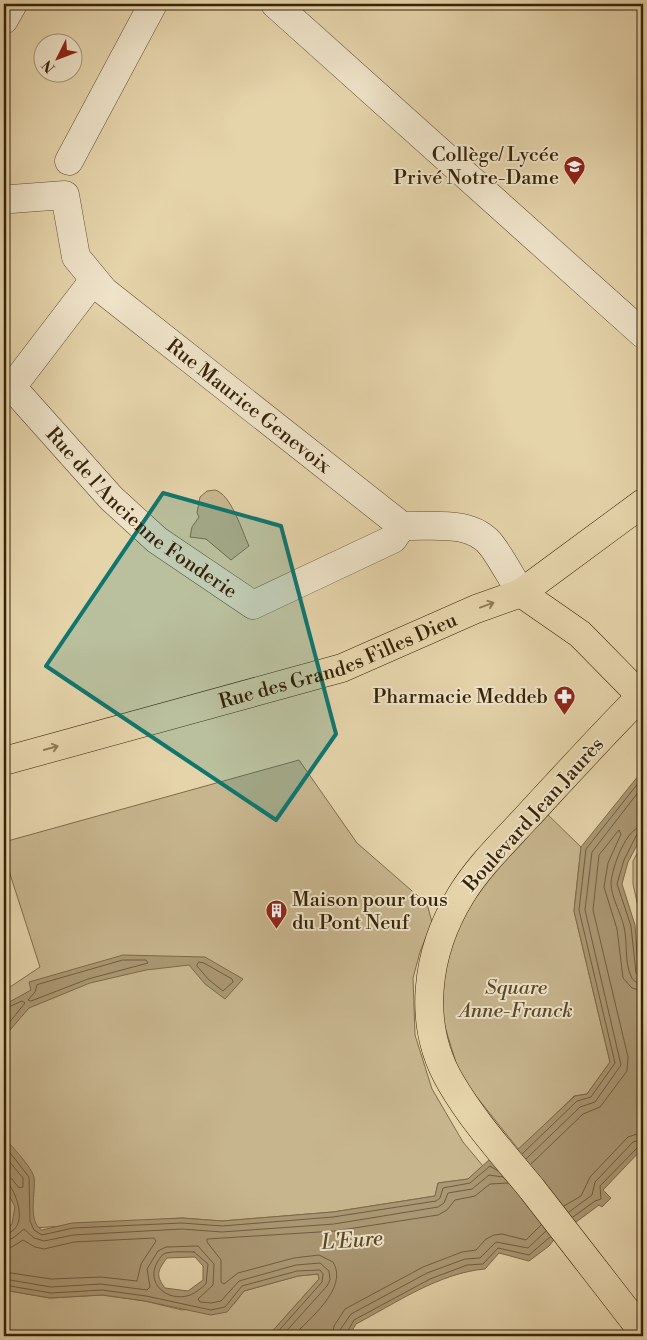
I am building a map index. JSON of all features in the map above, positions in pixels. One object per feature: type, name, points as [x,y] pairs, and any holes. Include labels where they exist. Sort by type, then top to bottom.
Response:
[{"type":"main road","name":"Rue des Grandes Filles Dieu","points":[[4,761],[342,668],[476,609],[520,592],[643,502]]},
{"type":"main road","points":[[520,592],[580,634],[642,695]]},
{"type":"main road","name":"Boulevard Jean Jaurès","points":[[642,695],[496,851],[461,894],[438,941],[429,985],[430,1020],[438,1052],[450,1081],[478,1123],[643,1332]]},
{"type":"street","points":[[4,20],[13,4]]},
{"type":"street","points":[[69,161],[153,4]]},
{"type":"street","points":[[276,4],[643,334]]},
{"type":"street","name":"Rue Maurice Genevoix","points":[[11,199],[65,195],[76,257],[93,281],[104,292],[402,526]]},
{"type":"street","name":"Rue de l'Ancienne Fonderie","points":[[93,281],[12,387],[111,498],[157,540],[253,605],[393,539],[402,526]]},
{"type":"street","points":[[402,526],[436,525],[475,532],[491,545],[520,592]]},
{"type":"highlighted area","points":[[163,493],[281,526],[336,734],[276,820],[46,666]]},
{"type":"green space","points":[[215,490],[226,498],[231,506],[249,546],[231,560],[206,539],[190,537],[192,527],[199,517],[197,513],[200,497],[207,491]]},
{"type":"green space","points":[[299,760],[357,843],[427,904],[432,922],[420,952],[413,978],[415,1035],[432,1089],[463,1142],[483,1166],[468,1179],[438,1183],[435,1196],[333,1212],[222,1221],[182,1218],[4,1230],[4,991],[40,967],[10,874],[4,842]]},
{"type":"green space","name":"Square Anne-Franck","points":[[544,811],[581,847],[574,911],[610,1062],[587,1094],[574,1096],[519,1150],[460,1076],[439,1007],[452,931],[477,890]]},
{"type":"green space","points":[[643,842],[643,929],[633,884],[633,861]]},
{"type":"green space","points":[[318,1274],[319,1279],[268,1336],[4,1336],[4,1290],[50,1298],[102,1295],[145,1301],[182,1310],[234,1304],[244,1291],[298,1276]]},
{"type":"water","name":"L'Eure","points":[[643,770],[643,834],[628,862],[622,884],[635,925],[637,954],[643,983],[643,1148],[603,1190],[611,1198],[602,1207],[599,1205],[556,1237],[549,1246],[529,1261],[499,1253],[485,1269],[451,1276],[418,1290],[356,1324],[349,1336],[268,1336],[319,1279],[318,1274],[298,1276],[244,1291],[227,1312],[211,1315],[145,1301],[102,1295],[50,1298],[4,1290],[4,1230],[12,1224],[15,1207],[4,1185],[4,1137],[33,1174],[33,1214],[37,1226],[42,1230],[72,1223],[182,1218],[222,1221],[333,1212],[435,1196],[438,1183],[468,1179],[491,1158],[499,1167],[575,1096],[587,1094],[610,1062],[574,911],[581,847]],"holes":[[[195,1257],[203,1266],[203,1280],[188,1291],[165,1288],[160,1280],[160,1269],[167,1258]]]},
{"type":"water","points":[[123,955],[205,957],[243,979],[225,999],[205,984],[189,965],[146,970],[90,983],[29,1008],[4,1037],[4,1005],[31,990],[29,982]]},
{"type":"place","name":"Collège/ Lycée Privé Notre-Dame","points":[[575,185]]},
{"type":"place","name":"Pharmacie Meddeb","points":[[564,715]]},
{"type":"place","name":"Maison pour tous du Pont Neuf","points":[[276,930]]}]
